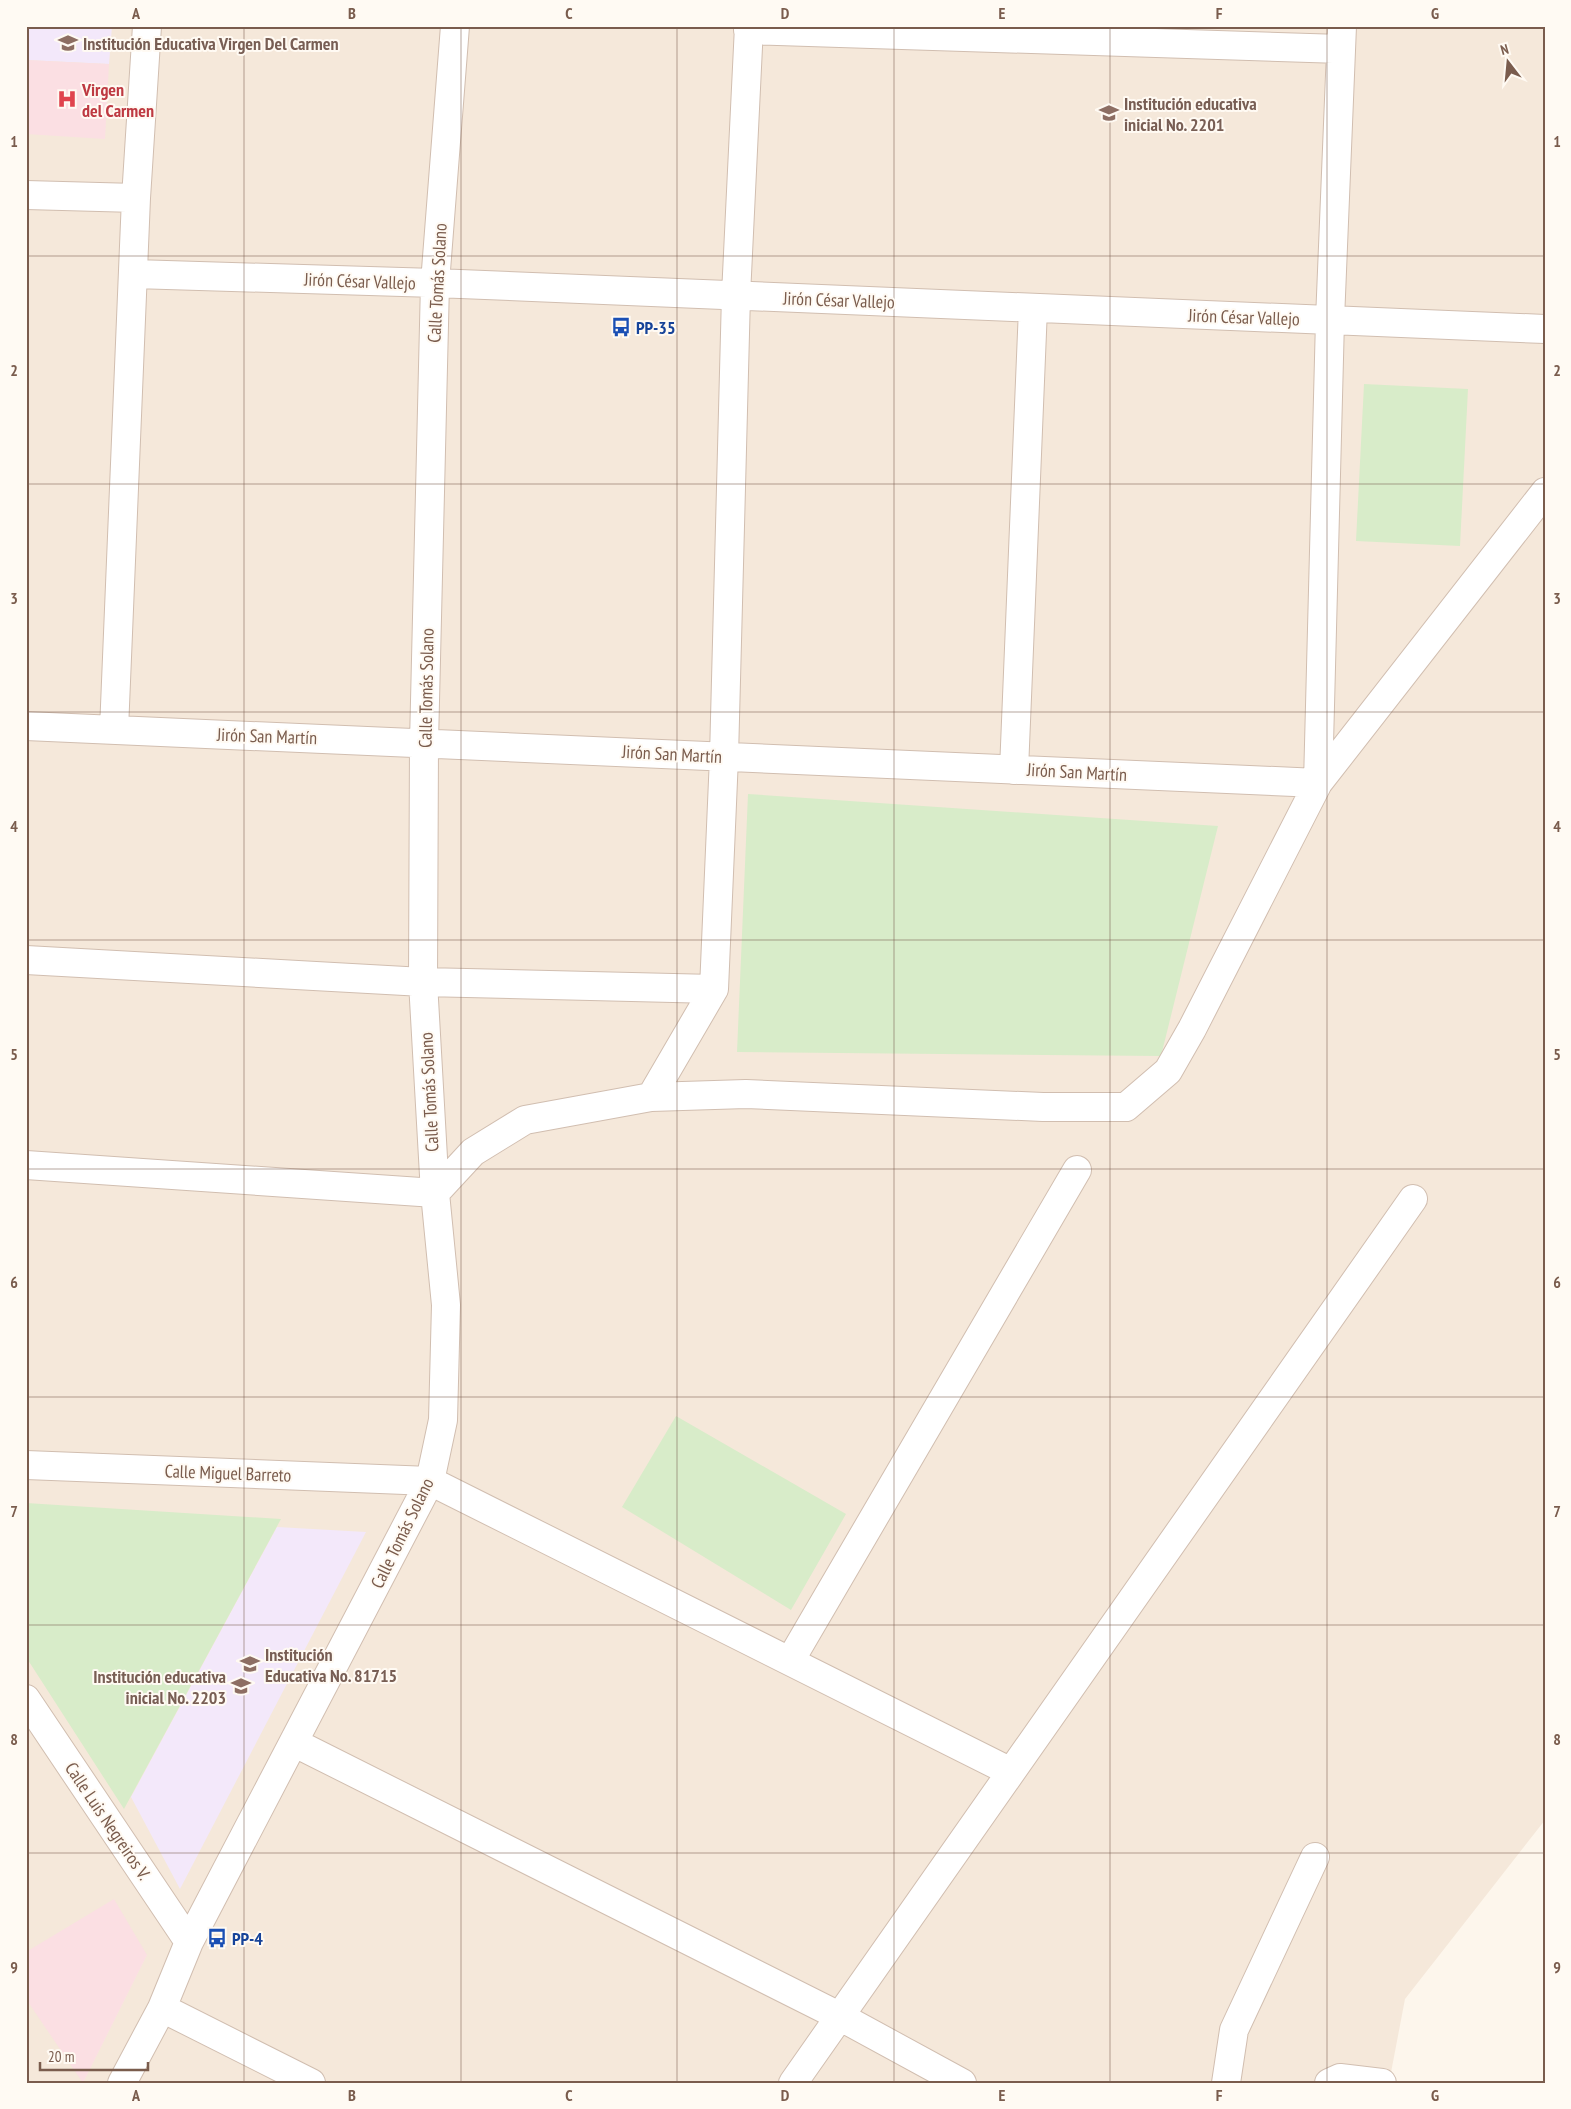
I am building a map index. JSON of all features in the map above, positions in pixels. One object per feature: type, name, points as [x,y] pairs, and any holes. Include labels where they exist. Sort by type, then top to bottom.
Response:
[{"type":"street","points":[[114,730],[136,198],[147,26]]},
{"type":"street","name":"Calle Tomás Solano","points":[[122,2083],[162,2008],[189,1942],[296,1743],[430,1481],[443,1420],[446,1305],[434,1193],[422,982],[424,743],[435,283],[455,26]]},
{"type":"street","points":[[651,1097],[714,989],[724,757],[736,295],[748,28],[1341,38],[1330,320],[1318,783]]},
{"type":"street","points":[[26,195],[136,198]]},
{"type":"street","name":"Jirón César Vallejo","points":[[134,274],[435,283],[1545,329]]},
{"type":"street","points":[[1014,770],[1033,308]]},
{"type":"street","points":[[26,1166],[434,1193],[473,1152],[525,1120],[651,1097],[746,1094],[1043,1107],[1126,1107],[1168,1071],[1192,1029],[1318,783],[1545,492]]},
{"type":"street","name":"Jirón San Martín","points":[[26,726],[1318,783]]},
{"type":"street","points":[[26,960],[422,982],[714,989]]},
{"type":"street","points":[[790,1661],[1077,1170]]},
{"type":"street","points":[[793,2083],[1009,1772],[1413,1199]]},
{"type":"street","name":"Calle Miguel Barreto","points":[[26,1465],[430,1481]]},
{"type":"street","points":[[430,1481],[1009,1772]]},
{"type":"street","name":"Calle Luis Negreiros V.","points":[[26,1699],[189,1942]]},
{"type":"street","points":[[296,1743],[839,2016],[962,2083]]},
{"type":"street","points":[[1226,2083],[1234,2030],[1315,1857]]},
{"type":"street","points":[[162,2008],[311,2083]]},
{"type":"street","points":[[1329,2083],[1340,2078],[1382,2083]]},
{"type":"shaded area","points":[[26,26],[1545,26],[1545,1820],[1405,1999],[1389,2083],[26,2083]]},
{"type":"shaded area","name":"Institución Educativa Virgen Del Carmen","points":[[26,26],[112,26],[109,64],[26,60]]},
{"type":"shaded area","name":"Virgen del Carmen","points":[[26,60],[109,64],[105,139],[26,134]]},
{"type":"shaded area","name":"Institución Educativa No. 81715","points":[[277,1527],[366,1532],[180,1889],[131,1797]]},
{"type":"shaded area","points":[[114,1899],[147,1955],[83,2083],[26,1999],[26,1952]]},
{"type":"green space","points":[[1364,384],[1468,389],[1460,546],[1356,541]]},
{"type":"green space","points":[[748,794],[1218,826],[1161,1056],[737,1052]]},
{"type":"green space","points":[[676,1416],[846,1514],[791,1610],[622,1507]]},
{"type":"green space","points":[[26,1503],[281,1519],[124,1809],[26,1657]]},
{"type":"place","name":"Institución Educativa Virgen Del Carmen","points":[[68,43]]},
{"type":"place","name":"Virgen del Carmen","points":[[67,99]]},
{"type":"place","name":"Institución educativa inicial No. 2201","points":[[1109,113]]},
{"type":"place","name":"PP-35","points":[[621,327]]},
{"type":"place","name":"Institución Educativa No. 81715","points":[[250,1664]]},
{"type":"place","name":"Institución educativa inicial No. 2203","points":[[241,1686]]},
{"type":"place","name":"PP-4","points":[[217,1938]]}]
